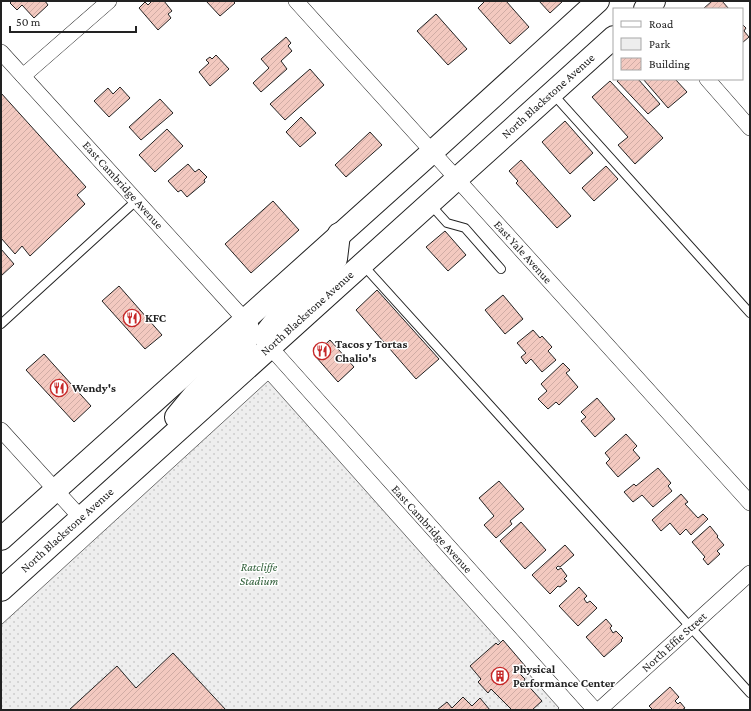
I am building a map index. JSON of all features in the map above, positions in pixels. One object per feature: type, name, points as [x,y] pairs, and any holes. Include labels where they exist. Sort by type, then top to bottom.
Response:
[{"type":"main road","points":[[1,539],[598,1]]},
{"type":"main road","points":[[645,8],[654,1]]},
{"type":"main road","name":"North Blackstone Avenue","points":[[1,590],[613,38]]},
{"type":"main road","points":[[270,347],[267,340],[268,332],[272,324],[336,259],[339,234]]},
{"type":"main road","points":[[136,469],[195,394],[244,346],[249,336],[248,327],[245,320]]},
{"type":"street","points":[[23,76],[108,1]]},
{"type":"street","name":"East Yale Avenue","points":[[296,1],[750,503]]},
{"type":"street","name":"East Cambridge Avenue","points":[[1,52],[245,320]]},
{"type":"street","points":[[708,80],[750,128]]},
{"type":"street","name":"East Cambridge Avenue","points":[[270,347],[595,710]]},
{"type":"street","points":[[1,430],[81,518]]},
{"type":"street","name":"North Effie Street","points":[[599,710],[750,573]]},
{"type":"lane","points":[[552,93],[750,313]]},
{"type":"lane","points":[[1,324],[137,200]]},
{"type":"lane","points":[[430,204],[447,223],[464,228],[501,269]]},
{"type":"lane","points":[[362,264],[750,693]]},
{"type":"green space","name":"Ratcliffe Stadium","points":[[268,381],[559,708],[557,710],[1,710],[1,625]]},
{"type":"building","points":[[12,1],[45,1],[48,5],[34,18],[22,5],[17,10],[10,3]]},
{"type":"building","points":[[152,1],[164,1],[172,11],[168,14],[171,18],[158,30],[139,8],[145,2],[148,5]]},
{"type":"building","points":[[206,1],[233,1],[235,3],[220,16]]},
{"type":"building","points":[[485,1],[506,1],[529,27],[510,44],[478,8]]},
{"type":"building","points":[[539,1],[563,1],[550,13]]},
{"type":"building","points":[[712,1],[722,1],[728,8],[704,8]]},
{"type":"building","points":[[436,14],[467,49],[448,65],[417,31]]},
{"type":"building","points":[[743,25],[746,28],[744,31],[749,37],[743,42]]},
{"type":"building","points":[[286,37],[291,43],[288,46],[292,51],[281,61],[287,69],[261,92],[253,83],[269,68],[261,59]]},
{"type":"building","points":[[216,55],[229,69],[210,86],[199,72],[209,63],[206,60],[210,57],[212,59]]},
{"type":"building","points":[[310,69],[324,85],[285,120],[270,104]]},
{"type":"building","points":[[639,80],[660,104],[648,114],[617,81]]},
{"type":"building","points":[[644,80],[676,80],[687,92],[668,108]]},
{"type":"building","points":[[610,81],[663,138],[635,164],[618,145],[628,137],[592,97]]},
{"type":"building","points":[[120,87],[130,98],[109,117],[94,101],[108,88],[113,94]]},
{"type":"building","points":[[1,93],[86,187],[77,195],[85,204],[30,256],[22,246],[15,254],[1,238]]},
{"type":"building","points":[[160,99],[173,113],[141,140],[129,127]]},
{"type":"building","points":[[301,117],[316,133],[300,147],[286,132]]},
{"type":"building","points":[[565,121],[593,153],[570,174],[542,142]]},
{"type":"building","points":[[167,129],[183,146],[155,172],[139,155]]},
{"type":"building","points":[[370,132],[382,145],[346,177],[335,165]]},
{"type":"building","points":[[521,160],[571,216],[557,228],[516,183],[518,181],[509,171]]},
{"type":"building","points":[[188,164],[195,172],[199,169],[207,177],[204,180],[205,182],[187,197],[181,190],[178,192],[168,181]]},
{"type":"building","points":[[606,166],[618,179],[594,201],[582,188]]},
{"type":"building","points":[[273,201],[299,230],[251,273],[225,244]]},
{"type":"building","points":[[445,231],[466,255],[448,271],[426,247]]},
{"type":"building","points":[[1,249],[14,264],[1,276]]},
{"type":"building","name":"KFC","points":[[119,286],[162,335],[145,349],[102,301]]},
{"type":"building","points":[[377,290],[439,359],[416,379],[356,310]]},
{"type":"building","points":[[503,295],[523,319],[505,334],[485,310]]},
{"type":"building","points":[[533,330],[540,338],[542,336],[552,347],[548,351],[556,360],[542,372],[531,359],[526,364],[521,357],[526,353],[517,343]]},
{"type":"building","points":[[330,340],[354,367],[338,382],[316,357],[316,353]]},
{"type":"building","name":"Wendy's","points":[[44,354],[91,406],[74,422],[26,370]]},
{"type":"building","points":[[563,363],[570,370],[566,373],[578,387],[559,405],[556,402],[548,409],[538,399],[547,391],[541,384]]},
{"type":"building","points":[[597,398],[615,419],[595,437],[581,421],[586,417],[581,412]]},
{"type":"building","points":[[626,434],[637,446],[633,450],[640,458],[618,477],[606,463],[610,459],[605,453]]},
{"type":"building","points":[[658,468],[671,483],[668,486],[672,491],[653,507],[642,495],[633,502],[624,492],[634,484],[636,486]]},
{"type":"building","points":[[499,481],[524,509],[510,521],[512,524],[496,538],[484,525],[494,516],[479,498]]},
{"type":"building","points":[[681,494],[688,502],[685,504],[698,518],[703,514],[708,519],[691,535],[686,529],[680,535],[670,523],[661,531],[652,520]]},
{"type":"building","points":[[521,522],[546,550],[525,569],[500,541]]},
{"type":"building","points":[[710,526],[724,545],[717,551],[720,554],[708,565],[703,559],[705,557],[692,542]]},
{"type":"building","points":[[565,545],[574,555],[560,567],[558,566],[556,568],[558,570],[561,568],[567,576],[564,579],[567,581],[560,587],[558,586],[550,594],[532,575]]},
{"type":"building","points":[[579,587],[587,596],[584,599],[587,603],[590,601],[597,608],[578,626],[559,606]]},
{"type":"building","points":[[606,619],[612,626],[610,628],[613,633],[616,631],[623,638],[621,640],[622,641],[604,657],[586,637]]},
{"type":"building","name":"Physical Performance Center","points":[[503,640],[526,667],[519,673],[525,679],[524,681],[542,701],[532,710],[512,710],[491,689],[488,693],[478,682],[481,679],[470,666],[496,643],[498,645]]},
{"type":"building","points":[[173,653],[226,710],[69,710],[117,666],[136,688]]},
{"type":"building","points":[[670,687],[679,697],[675,701],[678,704],[680,702],[685,708],[682,710],[653,710],[649,706]]},
{"type":"building","points":[[463,697],[472,706],[480,698],[490,710],[437,710],[447,702],[452,708]]},
{"type":"place","name":"KFC","points":[[132,318]]},
{"type":"place","name":"Tacos y Tortas Chalio's","points":[[322,351]]},
{"type":"place","name":"Wendy's","points":[[59,388]]},
{"type":"place","name":"Physical Performance Center","points":[[500,676]]}]
